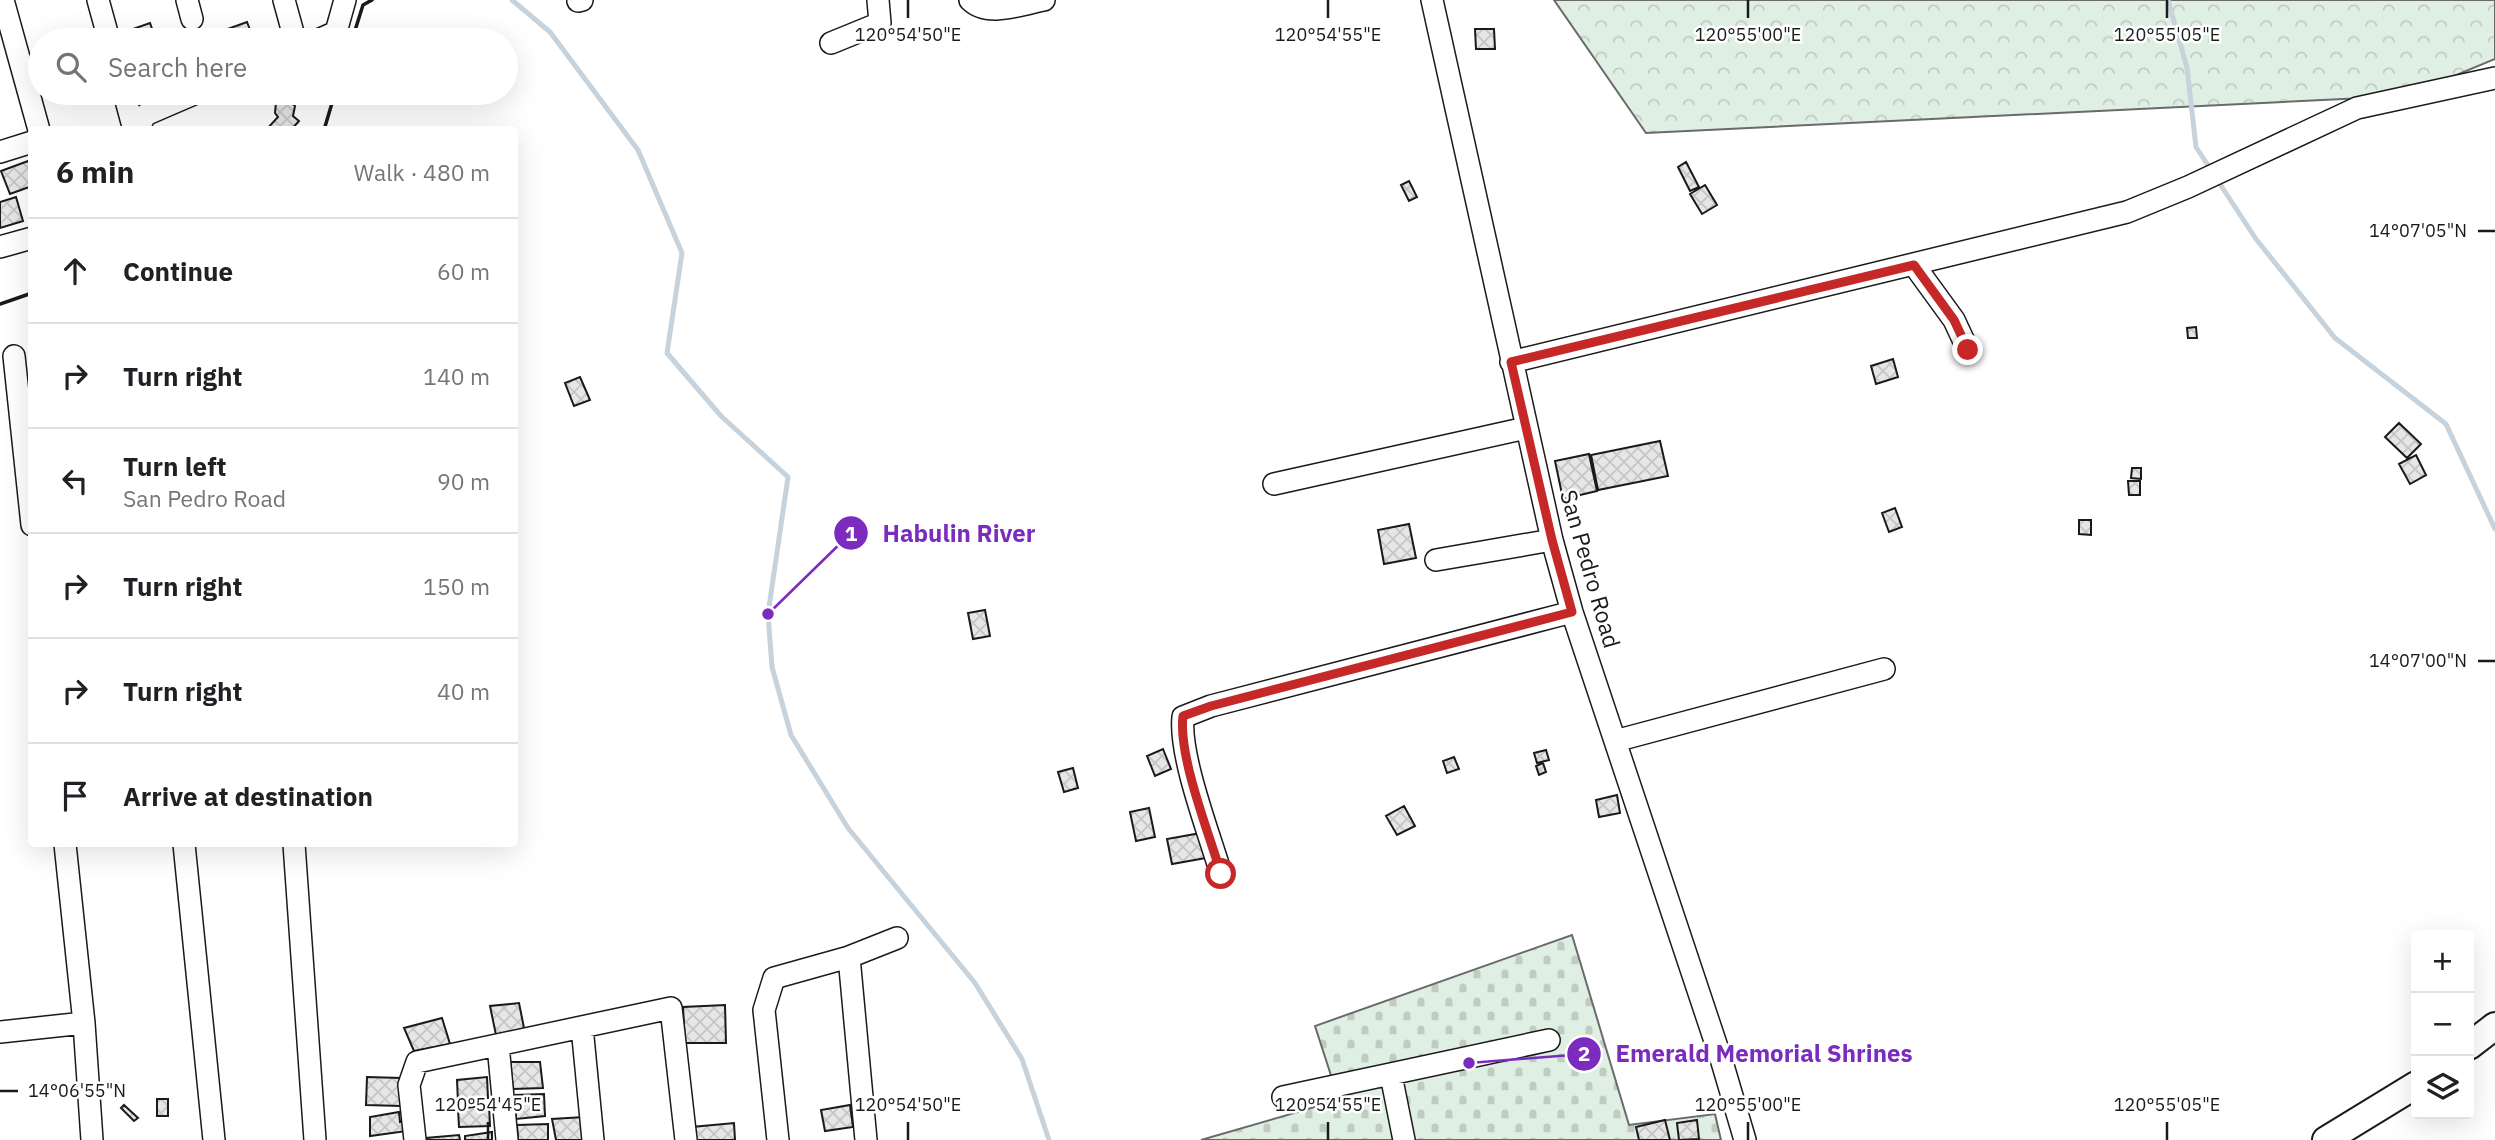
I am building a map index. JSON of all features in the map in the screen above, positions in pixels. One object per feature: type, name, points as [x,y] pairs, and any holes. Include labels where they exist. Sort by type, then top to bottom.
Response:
[{"type":"main road","points":[[2474,1042],[2495,1026]]},
{"type":"main road","points":[[2326,1140],[2411,1088]]},
{"type":"street","points":[[3,0],[28,90]]},
{"type":"street","points":[[98,0],[106,28]]},
{"type":"street","points":[[284,0],[292,28]]},
{"type":"street","points":[[337,28],[345,0]]},
{"type":"street","points":[[831,43],[880,23],[878,0]]},
{"type":"street","points":[[970,0],[978,8],[993,10],[1044,0]]},
{"type":"street","name":"San Pedro Road","points":[[1432,0],[1552,540],[1572,612],[1718,1049],[1745,1140]]},
{"type":"street","points":[[1511,362],[2126,212],[2188,187],[2357,108],[2495,78]]},
{"type":"street","points":[[32,105],[38,126]]},
{"type":"street","points":[[128,105],[135,126]]},
{"type":"street","points":[[138,126],[145,115],[168,105]]},
{"type":"street","points":[[0,152],[28,143]]},
{"type":"street","points":[[0,247],[28,239]]},
{"type":"street","points":[[1914,265],[1954,320],[1968,350]]},
{"type":"street","points":[[15,356],[28,484]]},
{"type":"street","points":[[1274,484],[1526,428]]},
{"type":"street","points":[[1436,559],[1552,540]]},
{"type":"street","points":[[1221,874],[1191,774],[1181,731],[1183,716],[1211,706],[1572,612]]},
{"type":"street","points":[[1615,741],[1884,669]]},
{"type":"street","points":[[65,847],[84,1023],[92,1140]]},
{"type":"street","points":[[184,847],[214,1140]]},
{"type":"street","points":[[294,847],[315,1140]]},
{"type":"street","points":[[778,1140],[764,1010],[774,978],[849,957],[897,938]]},
{"type":"street","points":[[849,957],[866,1140]]},
{"type":"street","points":[[415,1140],[410,1085],[417,1062],[671,1008],[686,1140]]},
{"type":"street","points":[[0,1032],[84,1023]]},
{"type":"street","points":[[582,1027],[593,1140]]},
{"type":"street","points":[[1283,1097],[1549,1040]]},
{"type":"street","points":[[498,1045],[507,1140]]},
{"type":"street","points":[[1391,1074],[1404,1140]]},
{"type":"green space","points":[[1554,0],[2495,0],[2495,59],[2406,96],[1646,133]]},
{"type":"green space","points":[[1572,935],[1629,1125],[1715,1114],[1721,1140],[1201,1140],[1339,1100],[1315,1026]]},
{"type":"building","points":[[247,22],[249,28],[230,28]]},
{"type":"building","points":[[150,23],[152,28],[136,28]]},
{"type":"building","points":[[1475,29],[1494,29],[1495,49],[1476,49]]},
{"type":"building","points":[[276,105],[294,105],[293,116],[299,121],[295,126],[270,126],[278,117],[275,113]]},
{"type":"building","points":[[28,161],[28,187],[10,194],[1,171]]},
{"type":"building","points":[[1686,162],[1699,187],[1690,191],[1678,167]]},
{"type":"building","points":[[1409,181],[1417,197],[1409,201],[1401,185]]},
{"type":"building","points":[[1705,185],[1717,205],[1702,214],[1690,194]]},
{"type":"building","points":[[16,197],[23,221],[0,228],[0,202]]},
{"type":"building","points":[[2196,327],[2197,338],[2188,338],[2187,328]]},
{"type":"building","points":[[1893,359],[1898,377],[1876,384],[1871,366]]},
{"type":"building","points":[[580,377],[590,400],[574,406],[565,383]]},
{"type":"building","points":[[2399,423],[2421,444],[2407,458],[2385,437]]},
{"type":"building","points":[[1660,441],[1668,476],[1598,490],[1591,455]]},
{"type":"building","points":[[1589,454],[1597,491],[1563,499],[1555,461]]},
{"type":"building","points":[[2416,455],[2426,475],[2410,484],[2399,464]]},
{"type":"building","points":[[2132,468],[2141,468],[2141,479],[2131,478]]},
{"type":"building","points":[[2128,481],[2140,481],[2140,495],[2129,495]]},
{"type":"building","points":[[1895,508],[1902,527],[1889,532],[1882,513]]},
{"type":"building","points":[[2079,520],[2091,520],[2091,535],[2079,534]]},
{"type":"building","points":[[1409,524],[1416,558],[1384,564],[1378,530]]},
{"type":"building","points":[[985,610],[990,636],[973,639],[968,613]]},
{"type":"building","points":[[1163,749],[1171,769],[1155,776],[1147,756]]},
{"type":"building","points":[[1546,750],[1549,760],[1537,763],[1534,753]]},
{"type":"building","points":[[1454,757],[1459,769],[1447,773],[1443,761]]},
{"type":"building","points":[[1543,763],[1546,772],[1539,775],[1536,766]]},
{"type":"building","points":[[1073,768],[1078,788],[1064,792],[1058,772]]},
{"type":"building","points":[[1617,795],[1620,813],[1599,817],[1596,800]]},
{"type":"building","points":[[1404,806],[1415,826],[1397,835],[1386,816]]},
{"type":"building","points":[[1149,808],[1155,837],[1136,841],[1130,812]]},
{"type":"building","points":[[1201,833],[1206,858],[1172,864],[1167,839]]},
{"type":"building","points":[[519,1003],[525,1033],[496,1035],[490,1006]]},
{"type":"building","points":[[725,1005],[726,1043],[685,1043],[683,1007]]},
{"type":"building","points":[[442,1018],[450,1044],[414,1051],[404,1028]]},
{"type":"building","points":[[510,1062],[540,1062],[543,1088],[513,1089]]},
{"type":"building","points":[[367,1077],[401,1078],[401,1106],[366,1105]]},
{"type":"building","points":[[487,1077],[488,1098],[458,1102],[457,1080]]},
{"type":"building","points":[[544,1094],[545,1116],[516,1119],[515,1095]]},
{"type":"building","points":[[157,1099],[168,1099],[168,1116],[157,1116]]},
{"type":"building","points":[[124,1105],[138,1118],[134,1121],[121,1108]]},
{"type":"building","points":[[489,1105],[490,1126],[459,1127],[458,1109]]},
{"type":"building","points":[[850,1105],[853,1127],[825,1131],[821,1110]]},
{"type":"building","points":[[399,1112],[400,1122],[406,1121],[407,1131],[370,1136],[370,1117]]},
{"type":"building","points":[[584,1117],[584,1140],[556,1140],[552,1119]]},
{"type":"building","points":[[1665,1120],[1670,1140],[1639,1140],[1636,1127]]},
{"type":"building","points":[[1697,1120],[1699,1139],[1679,1140],[1677,1123]]},
{"type":"building","points":[[734,1123],[735,1140],[692,1140],[692,1127]]},
{"type":"building","points":[[548,1124],[548,1140],[518,1140],[517,1125]]},
{"type":"building","points":[[492,1132],[492,1140],[465,1140],[465,1136]]},
{"type":"building","points":[[459,1135],[460,1140],[426,1140],[426,1138]]},
{"type":"waterway","points":[[512,0],[550,32],[638,150],[682,253],[667,353],[721,416],[788,477],[768,614],[772,667],[791,735],[848,828],[975,983],[1022,1059],[1049,1140]]},
{"type":"waterway","points":[[2168,0],[2187,68],[2196,147],[2211,170]]},
{"type":"waterway","points":[[2216,178],[2256,239],[2335,338],[2446,424],[2495,529]]},
{"type":"wall","points":[[356,28],[363,5],[372,0]]},
{"type":"wall","points":[[325,126],[331,105]]},
{"type":"wall","points":[[0,304],[28,294]]},
{"type":"place","name":"Habulin River","points":[[768,614]]},
{"type":"place","name":"Emerald Memorial Shrines","points":[[1469,1063]]},
{"type":"route","points":[[1221,874],[1191,774],[1181,731],[1183,716],[1211,706],[1572,612],[1552,540],[1511,362],[1914,265],[1954,320],[1968,350]]}]
